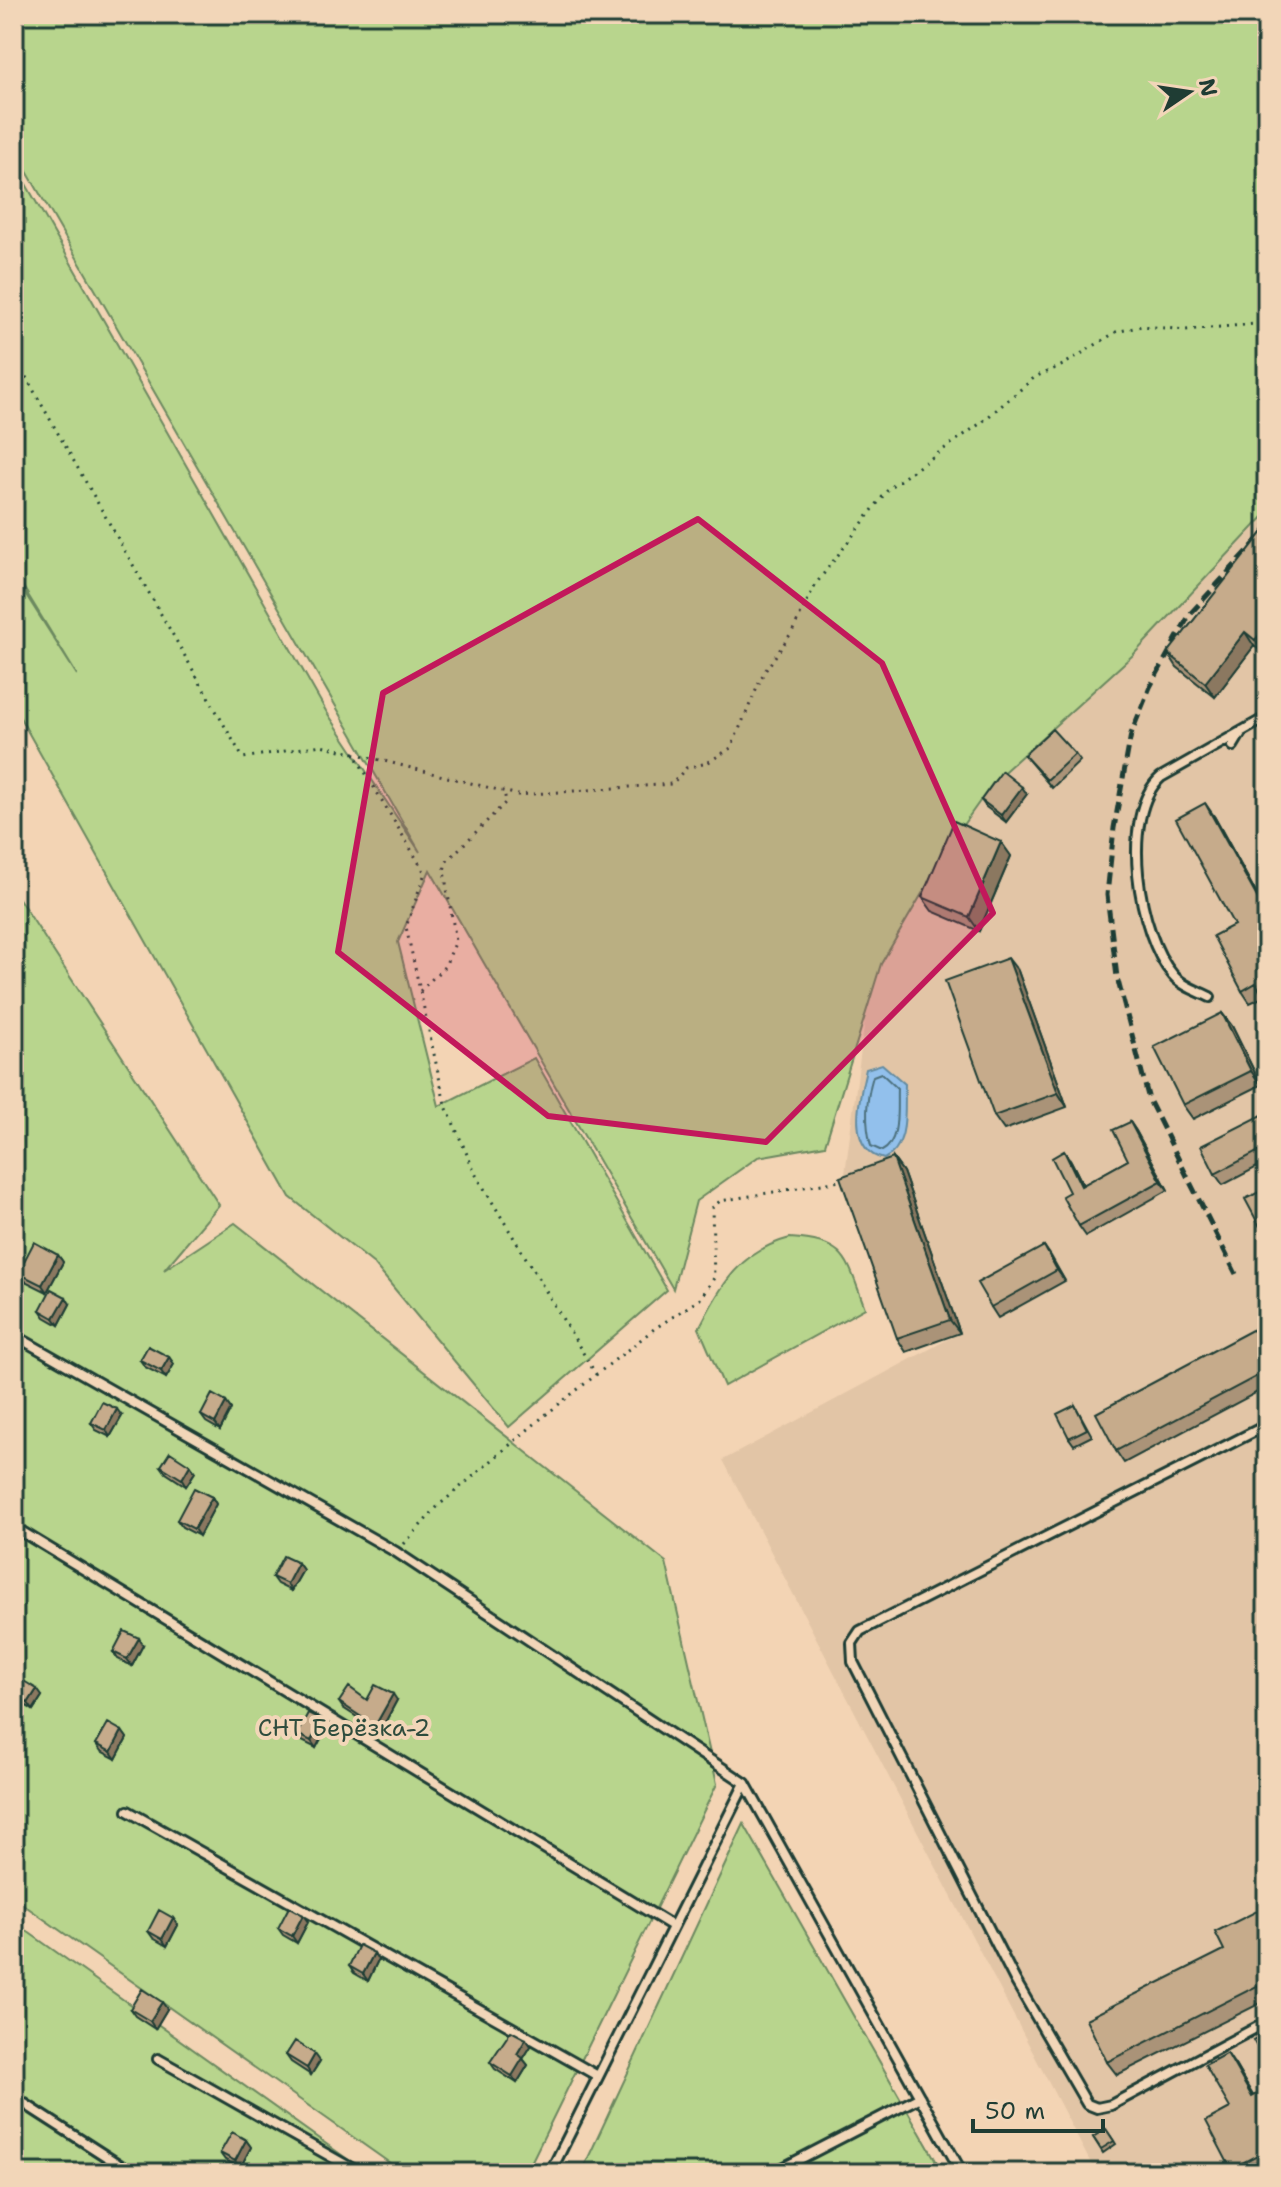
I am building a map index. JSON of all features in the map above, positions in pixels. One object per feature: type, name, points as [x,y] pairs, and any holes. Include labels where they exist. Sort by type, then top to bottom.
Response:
[{"type":"lane","points":[[1210,997],[1173,976],[1156,946],[1142,904],[1137,852],[1143,805],[1150,787],[1267,717]]},
{"type":"lane","points":[[1233,746],[1243,730]]},
{"type":"lane","points":[[14,1335],[396,1552],[745,1783],[962,2173]]},
{"type":"lane","points":[[1267,1425],[860,1631],[852,1643],[853,1662],[1015,1980],[1087,2104],[1097,2108],[1111,2105],[1267,2022]]},
{"type":"lane","points":[[14,1527],[671,1925]]},
{"type":"lane","points":[[550,2173],[671,1925],[745,1783]]},
{"type":"lane","points":[[128,1811],[596,2075]]},
{"type":"lane","points":[[158,2059],[360,2173]]},
{"type":"lane","points":[[14,2097],[132,2173]]},
{"type":"lane","points":[[773,2173],[920,2097]]},
{"type":"path","points":[[14,356],[243,758],[321,745],[518,795],[672,784],[686,768],[731,748],[763,674],[792,632],[815,585],[890,487],[981,423],[1035,377],[1063,365],[1116,332],[1142,326],[1186,330],[1267,323]]},
{"type":"path","points":[[352,751],[425,873],[406,927],[445,1104],[476,1175],[597,1376]]},
{"type":"path","points":[[420,991],[454,951],[456,941],[444,871],[446,862],[506,802],[504,791]]},
{"type":"path","points":[[396,1552],[438,1506],[544,1416],[654,1329],[700,1299],[714,1278],[715,1248],[710,1219],[712,1208],[720,1201],[840,1181]]},
{"type":"highlighted area","points":[[698,519],[882,663],[993,913],[766,1142],[548,1116],[338,952],[383,693]]},
{"type":"shaded area","points":[[1267,515],[1267,2173],[1096,2173],[723,1460],[954,1336],[907,1352],[845,1174],[866,1010],[881,964],[958,832],[995,780],[1133,655]]},
{"type":"green space","points":[[14,14],[1267,14],[1267,513],[1133,655],[995,780],[958,832],[881,964],[825,1145],[758,1157],[696,1201],[673,1289],[430,870],[398,942],[439,1106],[534,1058],[667,1290],[509,1427],[374,1264],[290,1197],[14,707],[14,576],[77,675],[14,572],[14,163],[326,711],[420,852],[14,149]]},
{"type":"green space","name":"СНТ Берёзка-2","points":[[14,891],[219,1205],[164,1270],[235,1223],[666,1562],[717,1784],[526,2173],[404,2173],[14,1898]]},
{"type":"green space","points":[[790,1238],[824,1244],[842,1256],[865,1308],[724,1386],[699,1328],[734,1271],[758,1251]]},
{"type":"green space","points":[[744,1824],[943,2173],[581,2173]]},
{"type":"green space","points":[[14,1922],[367,2173],[14,2173]]},
{"type":"water","points":[[882,1064],[905,1084],[902,1136],[892,1153],[884,1159],[864,1146],[858,1122],[866,1069]]},
{"type":"building","points":[[1267,527],[1267,625],[1255,640],[1245,632],[1205,683],[1168,653]]},
{"type":"building","points":[[1052,729],[1075,754],[1047,780],[1024,755]]},
{"type":"building","points":[[1002,771],[1022,787],[1001,815],[981,800]]},
{"type":"building","points":[[1205,803],[1260,903],[1267,899],[1267,1005],[1256,983],[1242,991],[1213,936],[1234,925],[1176,819]]},
{"type":"building","points":[[954,821],[1001,842],[969,917],[922,897]]},
{"type":"building","points":[[1008,958],[1058,1093],[994,1116],[945,981]]},
{"type":"building","points":[[1222,1013],[1251,1071],[1183,1105],[1154,1047]]},
{"type":"building","points":[[1262,1115],[1267,1125],[1267,1147],[1215,1174],[1201,1146]]},
{"type":"building","points":[[1130,1122],[1161,1181],[1079,1226],[1062,1196],[1069,1192],[1052,1158],[1064,1151],[1081,1186],[1128,1160],[1113,1130]]},
{"type":"building","points":[[893,1158],[950,1320],[897,1338],[840,1177]]},
{"type":"building","points":[[1267,1188],[1267,1240],[1245,1199]]},
{"type":"building","points":[[34,1242],[58,1255],[42,1285],[18,1273]]},
{"type":"building","points":[[1044,1246],[1057,1270],[991,1307],[977,1283]]},
{"type":"building","points":[[51,1289],[66,1297],[54,1318],[40,1310]]},
{"type":"building","points":[[1267,1322],[1267,1371],[1116,1451],[1096,1413]]},
{"type":"building","points":[[148,1346],[169,1357],[161,1371],[140,1360]]},
{"type":"building","points":[[212,1394],[226,1402],[215,1423],[201,1415]]},
{"type":"building","points":[[102,1402],[117,1409],[106,1430],[91,1423]]},
{"type":"building","points":[[1075,1405],[1087,1429],[1069,1438],[1057,1414]]},
{"type":"building","points":[[170,1452],[190,1465],[182,1479],[161,1466]]},
{"type":"building","points":[[194,1488],[212,1497],[194,1529],[177,1520]]},
{"type":"building","points":[[283,1556],[298,1563],[287,1584],[272,1577]]},
{"type":"building","points":[[124,1631],[139,1638],[127,1659],[113,1652]]},
{"type":"building","points":[[17,1677],[37,1689],[28,1703],[14,1694]]},
{"type":"building","points":[[375,1685],[393,1694],[375,1726],[339,1702],[349,1687],[367,1700]]},
{"type":"building","points":[[308,1713],[322,1720],[311,1741],[297,1734]]},
{"type":"building","points":[[108,1723],[122,1731],[111,1752],[96,1744]]},
{"type":"building","points":[[1267,1906],[1267,1981],[1107,2062],[1086,2019],[1224,1950],[1215,1932]]},
{"type":"building","points":[[289,1907],[303,1915],[292,1936],[278,1928]]},
{"type":"building","points":[[159,1910],[173,1918],[162,1939],[148,1931]]},
{"type":"building","points":[[359,1945],[374,1953],[363,1974],[349,1966]]},
{"type":"building","points":[[142,1989],[162,2002],[150,2021],[130,2009]]},
{"type":"building","points":[[511,2031],[526,2039],[517,2054],[523,2058],[512,2076],[490,2062]]},
{"type":"building","points":[[1267,2032],[1267,2065],[1253,2040]]},
{"type":"building","points":[[295,2041],[315,2054],[307,2068],[286,2055]]},
{"type":"building","points":[[1227,2053],[1252,2097],[1267,2089],[1267,2150],[1231,2169],[1206,2121],[1230,2108],[1205,2065]]},
{"type":"building","points":[[1106,2129],[1114,2141],[1101,2149],[1093,2137]]},
{"type":"building","points":[[232,2132],[246,2140],[235,2161],[220,2153]]},
{"type":"railway","points":[[1236,1274],[1149,1100],[1117,977],[1107,895],[1114,828],[1131,734],[1150,687],[1190,614],[1267,530]]}]
